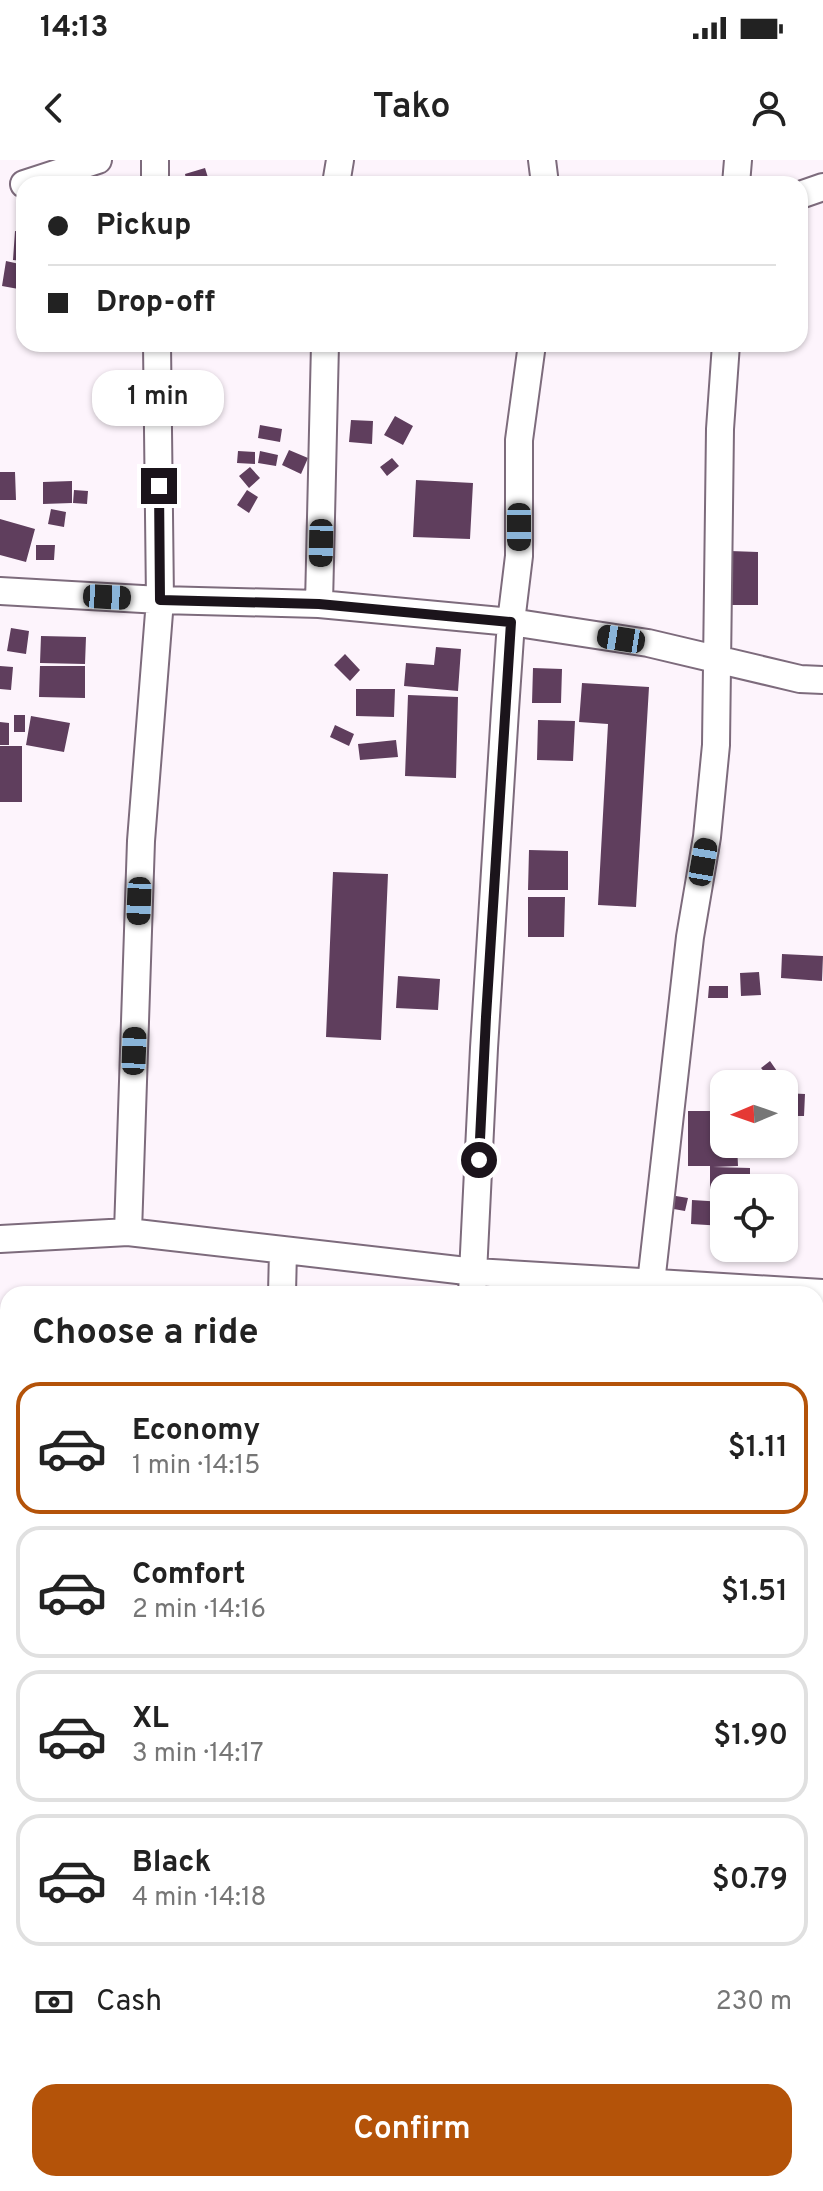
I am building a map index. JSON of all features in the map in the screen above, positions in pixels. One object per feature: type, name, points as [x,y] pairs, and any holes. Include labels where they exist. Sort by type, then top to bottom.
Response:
[{"type":"street","points":[[47,176],[88,162]]},
{"type":"street","points":[[128,1232],[141,841],[160,600],[157,352]]},
{"type":"street","points":[[319,604],[325,352]]},
{"type":"street","points":[[473,1283],[484,1048],[511,622],[519,556],[519,440],[531,352]]},
{"type":"street","points":[[651,1283],[690,937],[707,837],[716,745],[720,429],[725,352]]},
{"type":"street","points":[[0,591],[160,600],[319,604],[511,622],[648,643],[800,679],[823,680]]},
{"type":"street","points":[[0,1239],[128,1232],[283,1250],[473,1283],[703,1286]]},
{"type":"street","points":[[282,1286],[283,1250]]},
{"type":"building","points":[[205,168],[208,176],[185,176]]},
{"type":"building","points":[[15,231],[16,260],[13,260]]},
{"type":"building","points":[[6,261],[16,263],[16,289],[2,286]]},
{"type":"building","points":[[395,416],[413,426],[403,445],[384,435]]},
{"type":"building","points":[[351,420],[373,421],[372,444],[349,442]]},
{"type":"building","points":[[260,425],[282,429],[280,442],[258,438]]},
{"type":"building","points":[[289,450],[308,458],[301,474],[282,465]]},
{"type":"building","points":[[238,451],[255,452],[255,464],[237,463]]},
{"type":"building","points":[[260,451],[278,455],[276,466],[258,463]]},
{"type":"building","points":[[392,458],[399,466],[387,476],[380,467]]},
{"type":"building","points":[[250,467],[260,478],[249,488],[239,476]]},
{"type":"building","points":[[0,472],[15,472],[16,500],[0,500]]},
{"type":"building","points":[[416,480],[473,483],[470,539],[413,537]]},
{"type":"building","points":[[72,481],[72,503],[43,504],[43,482]]},
{"type":"building","points":[[74,490],[88,491],[87,504],[73,503]]},
{"type":"building","points":[[247,490],[258,497],[249,513],[237,505]]},
{"type":"building","points":[[51,509],[66,512],[64,527],[48,524]]},
{"type":"building","points":[[0,519],[35,529],[26,562],[0,555]]},
{"type":"building","points":[[36,545],[55,545],[54,560],[36,560]]},
{"type":"building","points":[[730,551],[758,552],[758,605],[730,605]]},
{"type":"building","points":[[11,628],[29,631],[26,654],[7,651]]},
{"type":"building","points":[[41,636],[86,637],[85,664],[40,663]]},
{"type":"building","points":[[436,647],[461,649],[458,691],[404,686],[406,663],[434,665]]},
{"type":"building","points":[[345,654],[360,670],[350,681],[334,665]]},
{"type":"building","points":[[0,666],[13,667],[11,690],[0,689]]},
{"type":"building","points":[[40,666],[85,666],[85,698],[39,697]]},
{"type":"building","points":[[533,668],[562,669],[561,703],[532,703]]},
{"type":"building","points":[[582,683],[649,687],[636,907],[598,905],[608,724],[579,722]]},
{"type":"building","points":[[356,689],[395,689],[394,717],[356,716]]},
{"type":"building","points":[[408,695],[458,697],[456,778],[405,776]]},
{"type":"building","points":[[14,715],[25,715],[25,732],[14,732]]},
{"type":"building","points":[[31,716],[70,723],[64,752],[26,745]]},
{"type":"building","points":[[538,720],[575,721],[573,761],[537,760]]},
{"type":"building","points":[[0,722],[9,723],[9,745],[0,745]]},
{"type":"building","points":[[335,725],[354,734],[349,746],[330,737]]},
{"type":"building","points":[[396,740],[398,757],[360,760],[358,744]]},
{"type":"building","points":[[0,746],[22,746],[22,802],[0,802]]},
{"type":"building","points":[[529,850],[568,851],[568,890],[528,890]]},
{"type":"building","points":[[333,872],[388,874],[381,1040],[326,1037]]},
{"type":"building","points":[[528,897],[565,897],[564,937],[528,937]]},
{"type":"building","points":[[782,954],[823,956],[822,981],[781,978]]},
{"type":"building","points":[[759,972],[761,995],[741,996],[740,973]]},
{"type":"building","points":[[398,976],[440,979],[438,1010],[396,1008]]},
{"type":"building","points":[[709,986],[728,986],[728,998],[708,998]]},
{"type":"building","points":[[770,1061],[776,1070],[763,1070],[761,1068]]},
{"type":"building","points":[[798,1094],[805,1094],[804,1116],[798,1116]]},
{"type":"building","points":[[688,1111],[710,1111],[710,1158],[738,1158],[738,1166],[713,1167],[750,1168],[750,1174],[710,1174],[710,1166],[688,1166]]},
{"type":"building","points":[[670,1195],[688,1198],[685,1211],[668,1208]]},
{"type":"building","points":[[692,1200],[710,1201],[710,1225],[691,1224]]},
{"type":"route","points":[[159,486],[160,600],[319,604],[511,622],[479,1160]]}]
